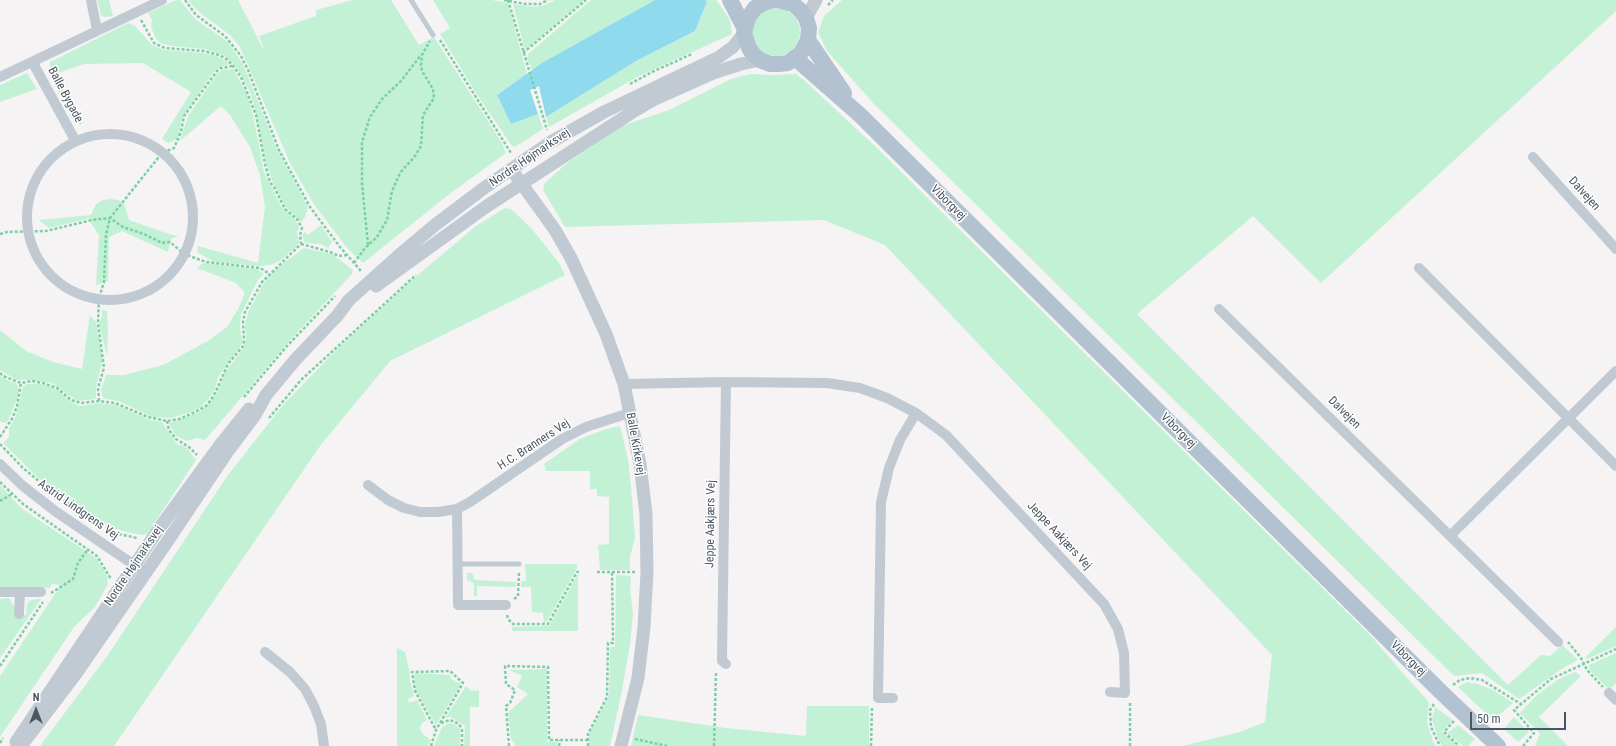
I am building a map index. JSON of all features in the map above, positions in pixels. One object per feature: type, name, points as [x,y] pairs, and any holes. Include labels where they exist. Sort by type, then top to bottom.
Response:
[{"type":"main road","points":[[730,0],[744,31],[749,48],[760,60],[770,64],[788,62],[795,58],[805,47],[808,40],[809,28],[806,18],[793,4],[772,1],[755,8],[748,18],[744,31]]},
{"type":"main road","name":"Viborgvej","points":[[808,40],[860,115]]},
{"type":"main road","name":"Viborgvej","points":[[795,58],[860,115],[1498,746]]},
{"type":"street","points":[[91,0],[96,25],[99,30]]},
{"type":"street","name":"Balle Bygade","points":[[0,78],[162,0]]},
{"type":"street","points":[[806,18],[816,0]]},
{"type":"street","name":"Nordre Højmarksvej","points":[[9,741],[26,724],[228,451],[254,415],[266,395],[296,359],[337,316],[349,300],[397,257],[508,163],[549,143],[604,112],[718,57],[733,47],[744,31]]},
{"type":"street","name":"Nordre Højmarksvej","points":[[337,316],[355,304],[423,250],[487,206],[631,113],[668,93],[713,73],[741,64],[760,60]]},
{"type":"street","name":"Balle Bygade","points":[[33,62],[75,140]]},
{"type":"street","name":"Balle Bygade","points":[[101,137],[138,140],[147,142],[162,153],[175,163],[188,186],[194,213],[190,240],[178,264],[159,284],[134,296],[107,300],[83,295],[61,284],[43,266],[31,245],[26,220],[29,196],[38,173],[54,154],[75,140],[101,137]]},
{"type":"street","name":"Dalvejen","points":[[1533,158],[1616,249]]},
{"type":"street","name":"Balle Kirkevej","points":[[508,163],[555,230],[571,258],[606,334],[624,384],[630,413],[640,464],[646,514],[647,572],[644,627],[638,678],[622,741]]},
{"type":"street","points":[[1419,268],[1616,466]]},
{"type":"street","name":"Dalvejen","points":[[1219,309],[1558,642]]},
{"type":"street","points":[[1450,536],[1616,371]]},
{"type":"street","name":"Jeppe Aakjærs Vej","points":[[724,663],[726,382]]},
{"type":"street","name":"Jeppe Aakjærs Vej","points":[[624,384],[726,382],[827,383],[860,388],[887,398],[916,413],[946,435],[1104,604],[1118,629],[1124,654],[1125,692]]},
{"type":"street","name":"H.C. Branners Vej","points":[[368,485],[388,500],[404,508],[420,512],[438,512],[457,509],[470,502],[562,440],[586,427],[630,413]]},
{"type":"street","points":[[893,698],[878,698],[881,502],[889,468],[900,440],[916,413]]},
{"type":"street","name":"Astrid Lindgrens Vej","points":[[0,464],[23,486],[55,511],[140,569]]},
{"type":"street","points":[[457,509],[458,605],[506,605]]},
{"type":"street","name":"Nordre Højmarksvej","points":[[21,746],[75,675],[140,569]]},
{"type":"street","points":[[0,592],[45,593]]},
{"type":"street","points":[[19,614],[20,592]]},
{"type":"street","points":[[264,652],[290,672],[305,689],[321,724],[324,746]]},
{"type":"street","points":[[1110,692],[1125,692]]},
{"type":"lane","points":[[411,0],[433,35]]},
{"type":"lane","points":[[457,564],[519,564]]},
{"type":"path","points":[[185,0],[196,15],[225,36],[241,56],[248,70],[279,150],[310,206],[361,271]]},
{"type":"path","points":[[504,0],[525,4],[540,4],[548,0]]},
{"type":"path","points":[[508,0],[547,131]]},
{"type":"path","points":[[523,53],[586,0]]},
{"type":"path","points":[[136,12],[154,43],[165,48],[204,51],[219,55],[228,60],[233,66],[240,77],[256,115],[265,164],[270,182],[285,209],[297,219],[302,228],[300,235],[301,244]]},
{"type":"path","points":[[368,246],[362,184],[362,142],[370,117],[382,99],[401,81],[423,53],[433,35],[438,38],[511,153]]},
{"type":"path","points":[[354,263],[377,237],[387,220],[392,191],[400,173],[415,156],[421,146],[423,115],[434,98],[433,89],[422,72],[421,65],[423,53]]},
{"type":"path","points":[[625,87],[652,72],[695,53]]},
{"type":"path","points":[[99,401],[98,388],[104,368],[98,323],[99,298],[104,282],[106,235],[110,218],[162,153],[174,148],[181,132],[184,116],[217,71],[221,68],[233,66]]},
{"type":"path","points":[[542,134],[553,127]]},
{"type":"path","points":[[508,163],[511,153],[518,149]]},
{"type":"path","points":[[0,234],[7,232],[46,231],[92,220],[110,218],[124,227],[144,234],[162,243],[170,242],[184,254],[212,263],[236,264],[260,268],[270,274]]},
{"type":"path","points":[[301,244],[339,256],[348,255]]},
{"type":"path","points":[[0,373],[21,383],[32,381],[57,388],[70,400],[81,403],[99,401],[115,403],[148,417],[167,421],[193,414],[206,406],[216,391],[228,364],[243,346],[243,322],[245,312],[262,282],[301,244]]},
{"type":"path","points":[[356,276],[367,267]]},
{"type":"path","points":[[266,422],[301,380],[416,274]]},
{"type":"path","points":[[244,398],[288,346],[340,291]]},
{"type":"path","points":[[0,437],[13,417],[17,406],[21,383]]},
{"type":"path","points":[[167,421],[169,430],[176,439],[189,447],[200,458]]},
{"type":"path","points":[[0,444],[23,468],[52,492],[96,522],[119,534],[139,538]]},
{"type":"path","points":[[0,482],[23,504],[97,556],[108,573],[111,583]]},
{"type":"path","points":[[0,501],[12,494]]},
{"type":"path","points":[[0,666],[45,593],[73,579],[78,563],[88,549]]},
{"type":"path","points":[[519,564],[518,596],[506,605],[508,619],[513,624],[548,624],[577,572],[580,572]]},
{"type":"path","points":[[597,572],[647,572]]},
{"type":"path","points":[[588,746],[588,734],[607,697],[608,643],[613,643],[612,572]]},
{"type":"path","points":[[1558,642],[1568,642],[1582,658],[1587,670],[1612,696]]},
{"type":"path","points":[[1523,746],[1534,733],[1514,710],[1551,679],[1616,649]]},
{"type":"path","points":[[714,746],[716,665],[724,663]]},
{"type":"path","points":[[509,746],[506,706],[510,702],[515,690],[506,684],[505,666],[548,667],[549,740],[588,740]]},
{"type":"path","points":[[431,746],[436,730],[463,683],[450,671],[412,672],[415,691],[436,730]]},
{"type":"path","points":[[1125,692],[1130,702],[1130,746]]},
{"type":"path","points":[[871,746],[872,706],[878,698]]},
{"type":"path","points":[[1459,746],[1444,732],[1462,712]]},
{"type":"path","points":[[440,723],[450,720],[459,724],[462,730],[462,746]]},
{"type":"path","points":[[559,746],[560,740]]},
{"type":"path","points":[[0,743],[9,741]]},
{"type":"path","points":[[622,741],[667,746]]},
{"type":"green space","points":[[97,0],[109,0],[113,16],[104,17],[101,15]]},
{"type":"green space","points":[[176,0],[180,0],[195,19],[228,42],[243,64],[276,147],[308,207],[305,217],[301,222],[285,206],[272,180],[266,163],[255,108],[249,90],[232,62],[223,55],[205,49],[162,44],[156,39],[151,27],[152,20],[148,13]]},
{"type":"green space","points":[[189,0],[238,0],[266,54],[259,36],[316,16],[316,10],[353,0],[391,0],[419,45],[434,37],[502,143],[506,153],[452,192],[363,263],[348,249],[315,206],[290,163],[240,47],[230,35],[203,15],[192,5]]},
{"type":"green space","points":[[433,0],[492,0],[508,3],[527,74],[497,95],[511,124],[538,114],[543,129],[515,147],[512,146],[476,93],[440,34],[450,28]]},
{"type":"green space","points":[[555,0],[584,0],[525,50],[513,4],[533,7],[545,5]]},
{"type":"green space","points":[[591,0],[655,0],[532,70],[527,59],[528,54]]},
{"type":"green space","points":[[705,0],[716,0],[730,20],[732,34],[639,76],[549,127],[546,117],[636,61],[695,31],[707,3]]},
{"type":"green space","points":[[842,0],[1616,0],[1616,11],[1321,283],[1253,216],[1137,314],[1508,685],[1541,655],[1550,656],[1562,645],[1577,659],[1575,662],[1566,666],[1519,699],[1482,673],[1454,676],[873,103],[827,51],[818,32],[824,16]]},
{"type":"green space","points":[[771,8],[781,8],[793,15],[800,27],[800,37],[793,49],[781,56],[771,56],[763,52],[756,45],[752,37],[752,27],[756,19],[763,12]]},
{"type":"green space","points":[[128,23],[135,26],[152,45],[164,50],[203,53],[217,56],[230,64],[220,67],[214,71],[182,118],[177,139],[168,143],[162,139],[191,92],[143,63],[84,64],[55,74],[76,115],[82,122],[81,125],[72,119],[50,74],[50,62]]},
{"type":"green space","points":[[233,69],[247,94],[253,115],[264,172],[281,206],[295,219],[299,227],[297,232],[299,242],[296,247],[280,261],[270,265],[260,266],[214,262],[197,252],[198,246],[258,263],[265,207],[260,175],[250,147],[230,115],[221,106],[180,141],[188,116],[217,74],[222,70]]},
{"type":"green space","points":[[27,73],[37,89],[0,102],[0,85]]},
{"type":"green space","points":[[750,74],[796,74],[878,149],[1371,636],[1429,702],[1427,722],[1433,742],[1436,746],[1182,746],[1240,732],[1265,722],[1272,655],[885,245],[824,220],[565,227],[543,190],[545,183],[566,164],[621,126],[669,110],[731,79]]},
{"type":"green space","points":[[103,200],[119,200],[125,206],[129,220],[178,236],[171,239],[168,252],[122,231],[109,237],[108,281],[96,285],[99,235],[91,223],[90,218],[49,228],[39,220],[91,215],[96,204]]},
{"type":"green space","points":[[505,208],[511,209],[532,229],[559,263],[565,275],[390,361],[320,446],[114,746],[40,746],[108,655],[228,475],[284,404],[337,349],[413,279],[476,226]]},
{"type":"green space","points":[[321,225],[332,242],[328,248],[320,244],[305,243],[302,235],[305,232],[308,235]]},
{"type":"green space","points":[[304,248],[332,254],[353,270],[352,274],[291,339],[205,440],[197,438],[186,441],[175,435],[169,423],[197,413],[206,407],[217,393],[225,373],[244,347],[246,340],[245,324],[249,310],[265,281],[276,269]]},
{"type":"green space","points":[[203,263],[257,269],[264,274],[258,280],[241,314],[240,326],[242,343],[218,377],[215,389],[210,397],[202,406],[191,412],[171,418],[152,417],[121,402],[103,398],[101,390],[106,375],[124,375],[163,365],[208,341],[227,327],[238,309],[245,293],[236,283],[197,268]]},
{"type":"green space","points":[[102,310],[107,311],[107,356],[99,323],[102,317]]},
{"type":"green space","points":[[90,315],[96,322],[102,354],[102,362],[96,388],[96,399],[77,401],[52,383],[17,380],[0,370],[0,330],[26,351],[53,362],[82,369]]},
{"type":"green space","points":[[0,376],[16,383],[19,388],[17,399],[11,414],[7,422],[4,423],[0,421]]},
{"type":"green space","points":[[27,384],[41,384],[51,387],[59,391],[68,400],[80,406],[99,403],[116,405],[150,420],[162,422],[177,444],[186,447],[196,460],[147,534],[142,535],[113,528],[80,508],[38,478],[3,443],[9,437],[9,428],[16,416],[23,386]]},
{"type":"green space","points":[[620,426],[628,459],[635,538],[630,557],[630,570],[600,570],[598,545],[609,544],[609,497],[597,496],[597,489],[590,489],[590,471],[546,471],[544,464],[580,439],[606,429]]},
{"type":"green space","points":[[0,485],[21,508],[96,558],[107,575],[108,584],[95,607],[74,627],[0,737],[0,676],[61,585],[52,584],[50,588],[0,587]]},
{"type":"green space","points":[[525,564],[577,564],[577,568],[547,621],[544,623],[543,613],[532,612],[531,587],[521,587],[521,581],[526,581]]},
{"type":"green space","points":[[467,573],[472,573],[475,580],[516,582],[516,587],[477,586],[477,596],[474,596],[474,583],[467,580]]},
{"type":"green space","points":[[578,574],[578,631],[512,631],[512,627],[549,626]]},
{"type":"green space","points":[[616,575],[631,576],[630,589],[633,613],[630,645],[610,746],[589,746],[589,735],[609,696],[610,647],[615,647]]},
{"type":"green space","points":[[9,598],[15,608],[16,615],[26,615],[29,601],[41,599],[0,658],[0,599]]},
{"type":"green space","points":[[1616,627],[1616,646],[1587,659],[1585,658]]},
{"type":"green space","points":[[397,648],[405,652],[409,669],[410,681],[414,696],[408,699],[409,703],[417,700],[427,720],[422,723],[420,729],[423,734],[431,740],[428,746],[397,746]]},
{"type":"green space","points":[[1616,653],[1616,683],[1609,690],[1589,669],[1589,665]]},
{"type":"green space","points":[[547,669],[547,742],[557,742],[557,746],[516,746],[511,739],[508,713],[528,694],[517,687],[522,676],[509,670]]},
{"type":"green space","points":[[1575,672],[1581,676],[1539,717],[1568,746],[1535,746],[1540,734],[1520,713],[1537,695],[1557,680]]},
{"type":"green space","points":[[415,673],[450,675],[451,679],[461,684],[436,725],[415,689]]},
{"type":"green space","points":[[1467,682],[1478,684],[1493,690],[1513,703],[1493,720],[1458,687]]},
{"type":"green space","points":[[466,686],[471,691],[479,690],[479,707],[470,707],[470,746],[464,746],[465,726],[451,717],[445,718]]},
{"type":"green space","points":[[807,706],[869,706],[869,746],[631,746],[638,715],[726,728],[806,736]]},
{"type":"green space","points":[[1435,707],[1453,720],[1442,732],[1458,746],[1442,746],[1432,719]]},
{"type":"green space","points":[[1514,717],[1529,732],[1518,742],[1504,729]]},
{"type":"green space","points":[[449,723],[454,724],[460,729],[460,746],[434,746],[442,727]]},
{"type":"green space","points":[[1458,725],[1475,739],[1468,746],[1463,746],[1447,733]]},
{"type":"water","points":[[655,0],[705,0],[707,2],[695,31],[636,61],[546,117],[539,86],[530,90],[538,114],[511,124],[497,95],[542,63]]}]
